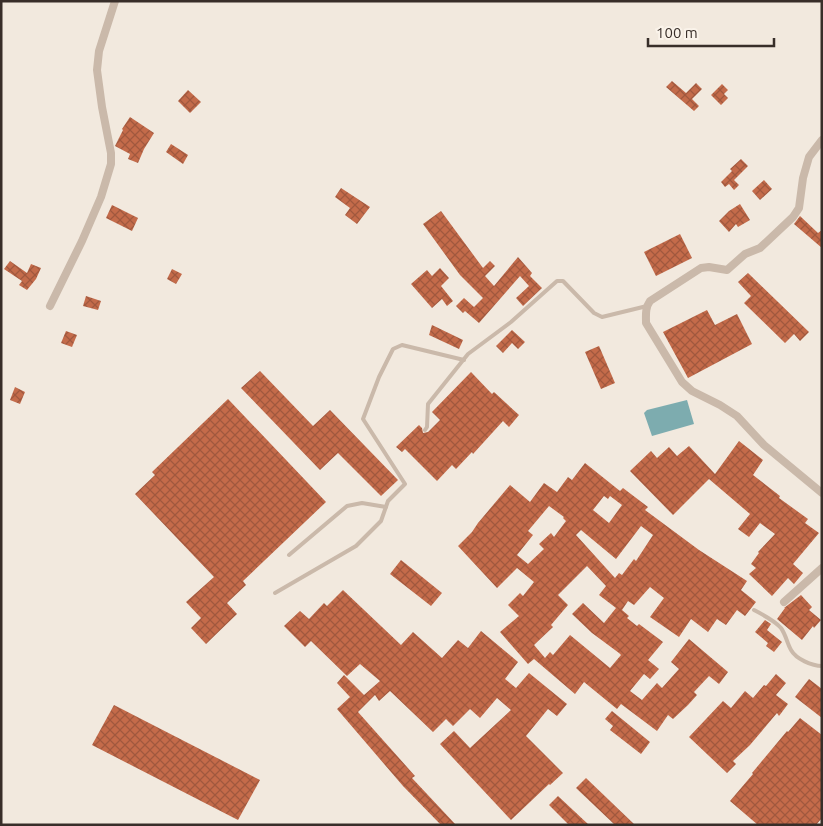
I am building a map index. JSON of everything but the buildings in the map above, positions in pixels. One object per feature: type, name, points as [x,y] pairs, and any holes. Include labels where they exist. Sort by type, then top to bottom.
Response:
[{"type":"street","points":[[50,306],[86,232],[101,197],[111,164],[112,153],[97,70],[101,44],[115,1]]},
{"type":"street","points":[[822,140],[809,157],[803,178],[799,208],[793,217],[767,242],[760,248],[746,254],[727,270],[709,267],[701,268],[646,306],[646,323],[682,382],[692,391],[737,416],[764,445],[822,493]]},
{"type":"street","points":[[784,602],[822,568]]},
{"type":"lane","points":[[425,430],[427,427],[428,404],[468,354],[512,322],[556,281],[563,281],[594,313],[602,317],[646,306]]},
{"type":"lane","points":[[275,593],[356,546],[381,521],[388,501],[405,484],[363,419],[379,377],[393,349],[402,345],[464,360]]},
{"type":"lane","points":[[289,555],[347,506],[362,503],[386,507]]},
{"type":"lane","points":[[754,610],[776,623],[782,629],[791,652],[800,659],[816,666],[822,666]]},
{"type":"water","points":[[687,400],[694,424],[652,436],[644,413],[647,410]]}]
